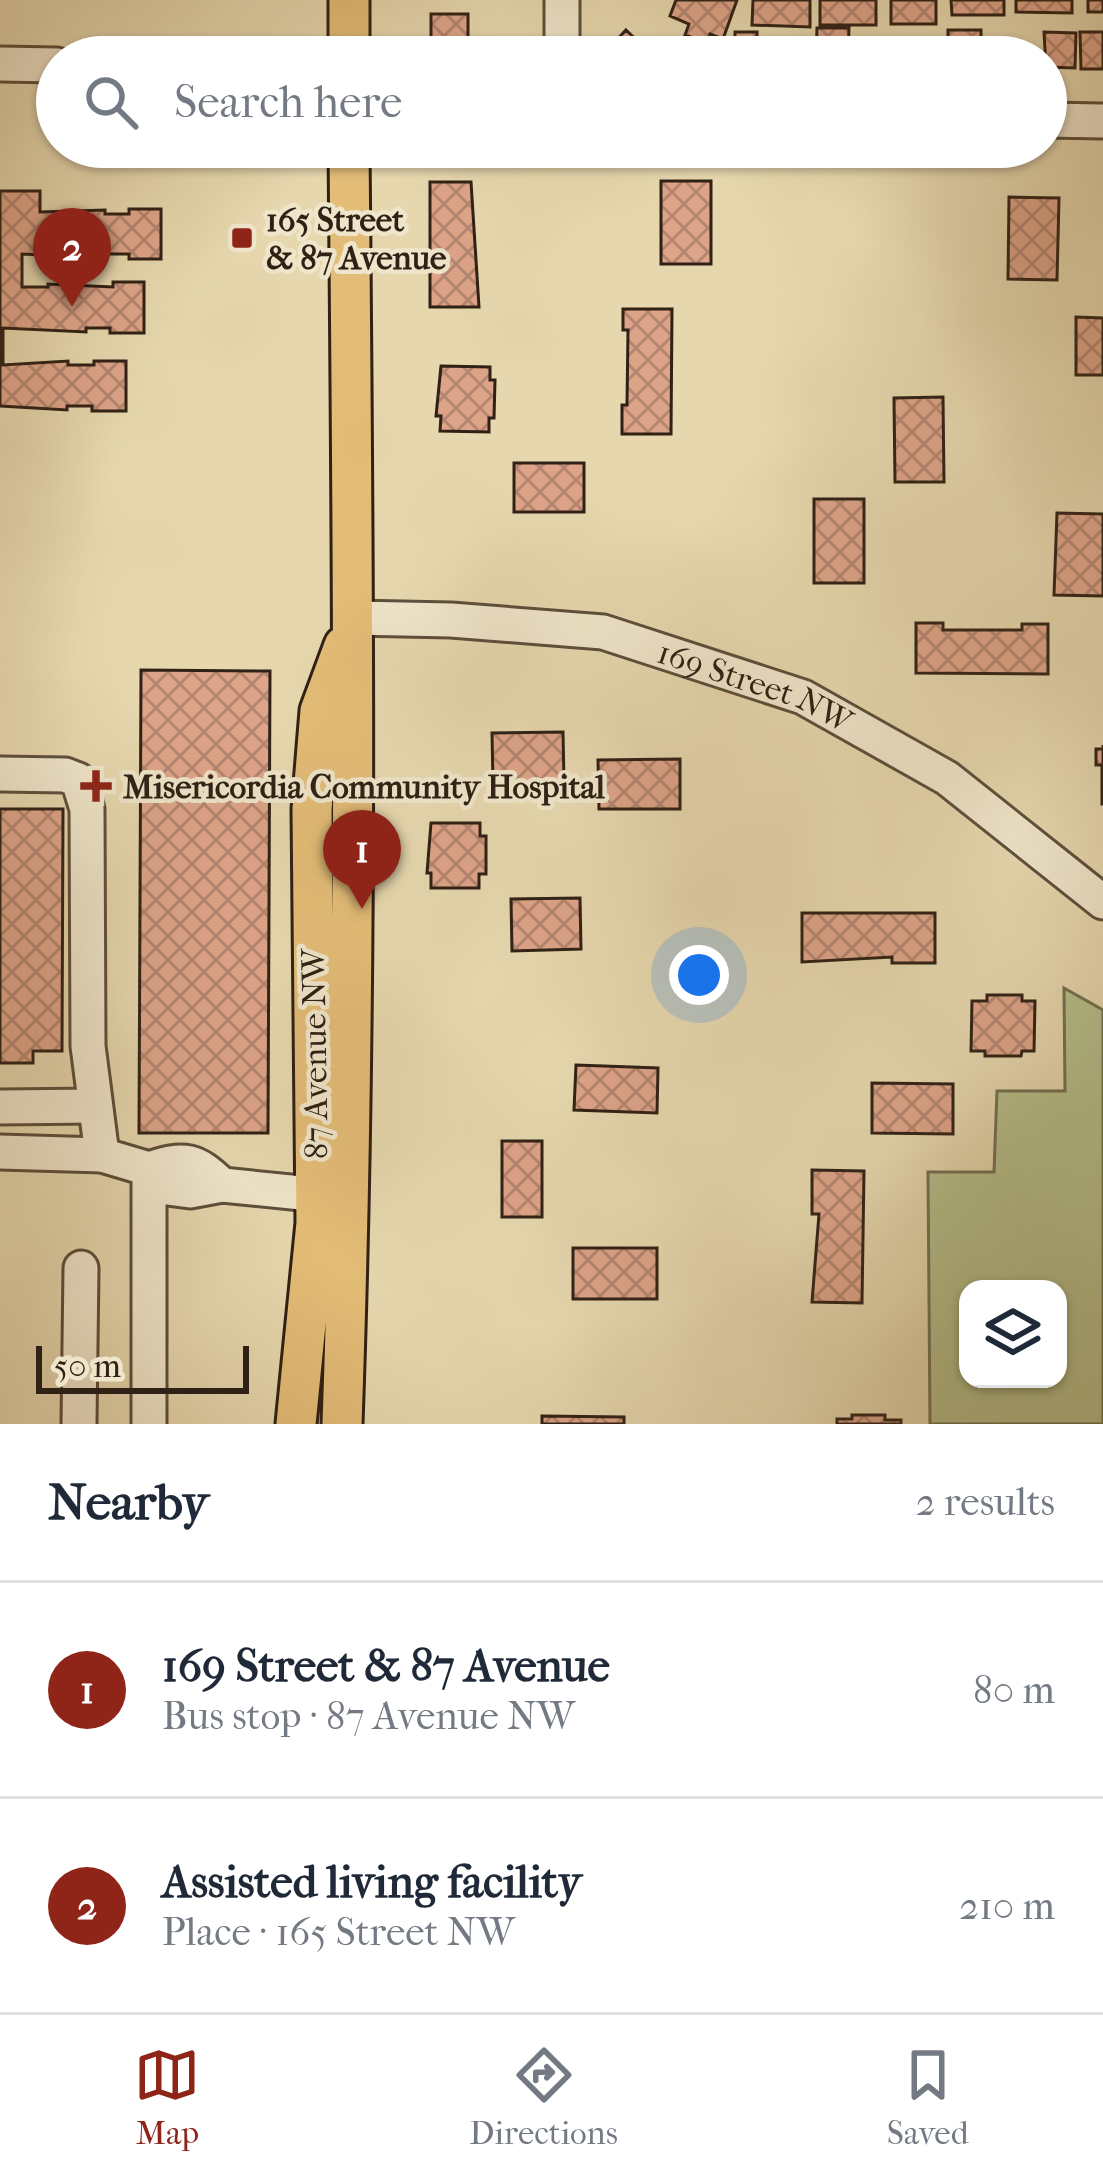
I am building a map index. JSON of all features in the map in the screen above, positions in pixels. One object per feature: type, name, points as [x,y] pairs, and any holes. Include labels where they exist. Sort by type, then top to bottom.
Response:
[{"type":"main road","points":[[349,0],[349,36]]},
{"type":"main road","name":"87 Avenue NW","points":[[342,1424],[333,1196],[354,618],[349,168]]},
{"type":"main road","name":"87 Avenue NW","points":[[296,1424],[312,1272],[333,1196]]},
{"type":"street","points":[[562,0],[562,36]]},
{"type":"street","points":[[0,64],[36,64]]},
{"type":"street","points":[[1067,120],[1103,121]]},
{"type":"street","name":"169 Street NW","points":[[354,618],[603,632],[803,697],[947,778],[1103,902]]},
{"type":"street","points":[[0,774],[65,775],[78,780],[87,809],[88,1046],[102,1155]]},
{"type":"street","points":[[0,1107],[95,1106]]},
{"type":"street","points":[[0,1152],[102,1155],[149,1169],[173,1161],[200,1164],[222,1185],[333,1196]]},
{"type":"street","points":[[149,1169],[149,1424]]},
{"type":"street","points":[[79,1424],[81,1268]]},
{"type":"green space","points":[[1064,988],[1103,1010],[1103,1424],[930,1424],[928,1172],[994,1172],[997,1091],[1065,1091]]},
{"type":"building","points":[[676,0],[737,0],[724,36],[685,35],[689,24],[670,16]]},
{"type":"building","points":[[753,0],[810,0],[810,27],[752,25]]},
{"type":"building","points":[[820,0],[876,0],[876,25],[820,25]]},
{"type":"building","points":[[891,0],[936,0],[936,24],[891,24]]},
{"type":"building","points":[[951,0],[1004,0],[1004,15],[952,15]]},
{"type":"building","points":[[1016,0],[1072,0],[1072,13],[1016,12]]},
{"type":"building","points":[[1088,0],[1103,0],[1103,12],[1088,12]]},
{"type":"building","points":[[431,14],[468,14],[468,36],[431,36]]},
{"type":"building","points":[[817,28],[849,28],[849,36],[817,36]]},
{"type":"building","points":[[948,30],[981,30],[981,36],[948,36]]},
{"type":"building","points":[[1044,32],[1076,33],[1075,68],[1067,68],[1067,36],[1044,36]]},
{"type":"building","points":[[1080,32],[1103,32],[1103,69],[1081,69]]},
{"type":"building","points":[[661,181],[711,181],[711,264],[661,264]]},
{"type":"building","points":[[430,182],[471,182],[479,307],[430,307]]},
{"type":"building","points":[[0,191],[40,191],[40,212],[129,214],[129,209],[161,209],[161,259],[129,259],[129,254],[105,254],[105,258],[22,254],[22,287],[113,287],[113,282],[144,282],[144,333],[110,333],[110,328],[86,328],[86,332],[3,328],[3,365],[126,361],[126,411],[92,411],[92,406],[67,406],[67,410],[0,406]]},
{"type":"building","points":[[1009,197],[1059,198],[1057,280],[1008,279]]},
{"type":"building","points":[[623,309],[672,309],[671,434],[622,434],[628,330],[623,330]]},
{"type":"building","points":[[1076,317],[1103,318],[1103,375],[1076,375]]},
{"type":"building","points":[[441,366],[490,367],[490,380],[495,380],[489,432],[440,431],[441,416],[436,416]]},
{"type":"building","points":[[943,397],[944,482],[895,482],[894,398]]},
{"type":"building","points":[[514,463],[584,463],[584,512],[514,512]]},
{"type":"building","points":[[814,499],[864,499],[864,583],[814,583]]},
{"type":"building","points":[[1057,513],[1103,514],[1103,596],[1054,595]]},
{"type":"building","points":[[916,623],[943,623],[943,630],[1022,630],[1022,624],[1048,624],[1048,674],[916,673]]},
{"type":"building","points":[[141,670],[270,671],[268,1133],[139,1133]]},
{"type":"building","points":[[563,732],[564,782],[493,783],[492,733]]},
{"type":"building","points":[[1096,749],[1103,749],[1102,804],[1102,765],[1096,765]]},
{"type":"building","points":[[680,759],[680,809],[599,809],[598,760]]},
{"type":"building","points":[[0,809],[63,809],[62,1051],[33,1051],[33,1063],[0,1063]]},
{"type":"building","points":[[431,823],[480,823],[480,836],[486,836],[486,874],[479,874],[479,888],[431,888],[431,873],[427,873]]},
{"type":"building","points":[[580,898],[581,949],[512,951],[511,899]]},
{"type":"building","points":[[802,913],[935,913],[935,963],[892,963],[892,957],[802,962]]},
{"type":"building","points":[[987,995],[1022,995],[1022,1001],[1035,1001],[1034,1051],[1022,1051],[1021,1056],[985,1056],[985,1051],[971,1051],[972,1001],[987,1001]]},
{"type":"building","points":[[576,1065],[658,1068],[657,1113],[574,1110]]},
{"type":"building","points":[[872,1083],[953,1084],[953,1134],[872,1133]]},
{"type":"building","points":[[502,1141],[542,1141],[542,1217],[502,1217]]},
{"type":"building","points":[[812,1170],[864,1171],[862,1303],[812,1302],[819,1214],[812,1214]]},
{"type":"building","points":[[573,1248],[657,1248],[657,1299],[573,1299]]},
{"type":"building","points":[[852,1415],[885,1415],[885,1420],[901,1420],[901,1424],[837,1424],[837,1419],[852,1419]]},
{"type":"building","points":[[542,1416],[624,1417],[624,1424],[542,1424]]},
{"type":"place","name":"165 Street & 87 Avenue","points":[[242,238]]},
{"type":"place","name":"Assisted living facility","points":[[72,307]]},
{"type":"place","name":"Misericordia Community Hospital","points":[[96,786]]},
{"type":"place","name":"169 Street & 87 Avenue","points":[[362,909]]}]
